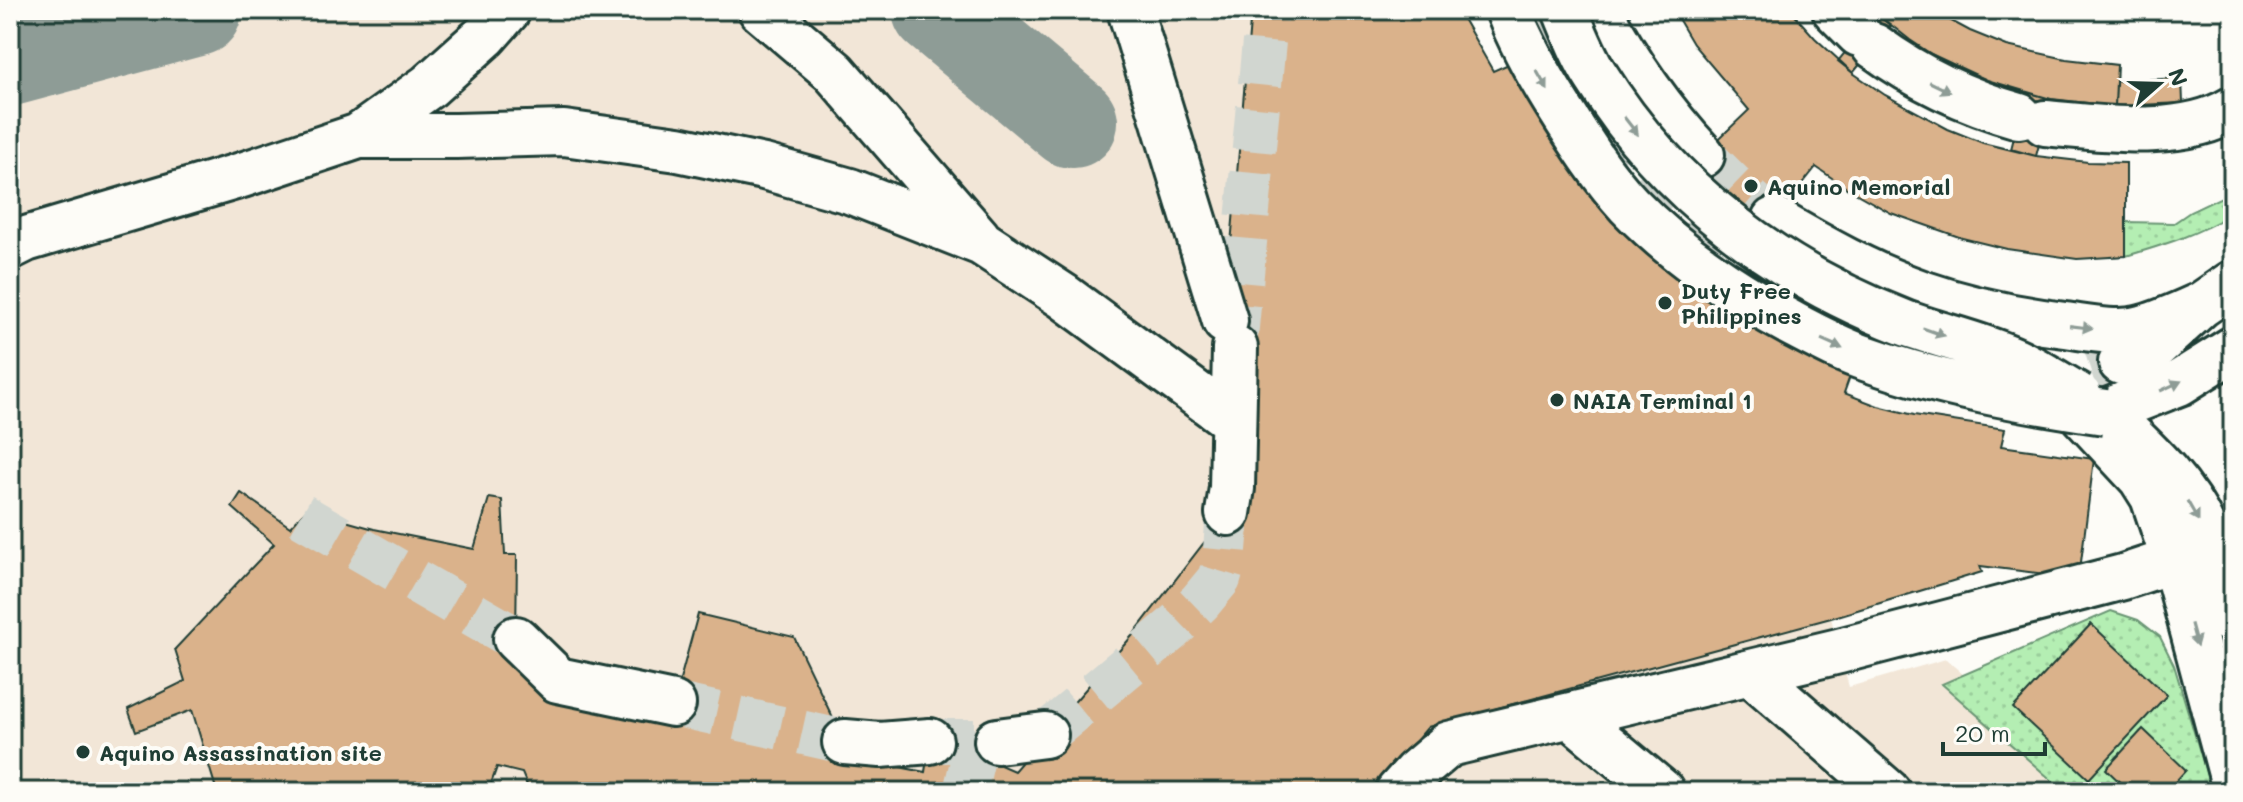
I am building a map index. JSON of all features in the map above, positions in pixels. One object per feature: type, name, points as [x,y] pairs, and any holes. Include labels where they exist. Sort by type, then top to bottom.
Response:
[{"type":"street","points":[[10,247],[26,239],[242,175],[359,136],[429,86],[486,35],[508,10]]},
{"type":"street","points":[[761,10],[834,72],[982,243]]},
{"type":"street","points":[[1130,10],[1230,334],[1232,488],[1228,513]]},
{"type":"street","points":[[1508,10],[1517,35],[1541,80],[1591,158],[1628,204],[1670,244],[1715,279],[1795,325],[1865,358],[1916,375],[1967,387],[2105,412],[2179,383],[2233,349]]},
{"type":"street","points":[[1565,10],[1595,75],[1633,129],[1694,196],[1727,225],[1815,281],[1852,299],[1905,322],[2014,359],[2105,412],[2152,455],[2182,492],[2207,536],[2233,622]]},
{"type":"street","points":[[1599,10],[1639,77],[1674,125],[1702,155]]},
{"type":"street","points":[[1856,30],[1906,69],[1946,91],[2032,120],[2144,129],[2190,125],[2233,109]]},
{"type":"street","points":[[359,136],[564,133],[678,149],[764,167],[850,191],[982,243],[1043,282],[1232,420]]},
{"type":"street","points":[[1774,220],[1815,245],[1896,283],[2004,316],[2099,329],[2136,330],[2168,319],[2217,294]]},
{"type":"street","points":[[2121,362],[2150,351],[2217,294]]},
{"type":"street","points":[[2053,384],[2141,478],[2153,497],[2174,560],[2233,781]]},
{"type":"street","points":[[1398,792],[1449,744],[1751,673],[2105,582],[2174,560]]},
{"type":"street","points":[[516,639],[558,680],[673,704]]},
{"type":"street","points":[[1751,673],[1888,792]]},
{"type":"street","points":[[1571,716],[1662,792]]},
{"type":"street","points":[[997,741],[1045,735]]},
{"type":"street","points":[[845,742],[880,745],[930,741]]},
{"type":"shaded area","points":[[10,10],[1458,10],[1493,71],[1511,63],[1592,166],[1856,359],[1845,393],[1914,415],[2005,429],[2002,446],[2094,459],[2079,578],[1981,566],[1982,572],[1831,618],[1849,687],[1946,659],[2094,792],[10,792]]},
{"type":"green space","points":[[2233,189],[2233,213],[2181,238],[2126,256],[2126,222],[2174,223]]},
{"type":"green space","points":[[2111,611],[2138,620],[2160,637],[2174,665],[2212,792],[2065,792],[1942,684]]},
{"type":"building","name":"NAIA Terminal 1","points":[[1251,10],[1458,10],[1493,71],[1511,63],[1592,166],[1856,359],[1844,393],[1914,415],[2005,429],[2001,446],[2094,459],[2079,578],[1980,566],[1982,572],[1831,618],[1428,727],[1372,792],[530,792],[522,773],[497,767],[488,792],[217,792],[192,710],[136,731],[128,709],[185,681],[175,649],[274,544],[232,507],[241,493],[290,527],[306,510],[374,529],[474,549],[489,498],[502,500],[505,555],[517,555],[516,639],[521,675],[671,713],[698,614],[794,637],[852,758],[925,772],[933,720],[998,739],[993,762],[1014,771],[1132,636],[1246,488],[1257,366],[1223,338]]},
{"type":"building","points":[[1673,10],[1790,10],[1853,73],[1885,95],[1948,129],[1983,143],[2036,156],[2126,163],[2126,256],[2077,259],[2007,249],[1962,238],[1891,213],[1816,167],[1768,227],[1696,164],[1749,110],[1693,44]]},
{"type":"building","points":[[1872,10],[1931,10],[2007,46],[2066,59],[2117,65],[2115,106],[2051,99],[1987,80],[1931,54]]},
{"type":"building","points":[[1876,14],[1891,26],[1853,73],[1838,61]]},
{"type":"building","points":[[2182,78],[2183,103],[2115,106],[2116,81]]},
{"type":"building","points":[[2026,92],[2051,99],[2036,156],[2011,149]]},
{"type":"building","points":[[2091,624],[2167,695],[2089,779],[2013,708]]},
{"type":"building","points":[[2143,729],[2186,770],[2166,792],[2130,792],[2106,769]]},
{"type":"taxiway","points":[[10,60],[196,10]]},
{"type":"taxiway","points":[[938,10],[1072,122]]},
{"type":"tunnel","points":[[1235,348],[1267,10]]},
{"type":"tunnel","points":[[1535,10],[1583,109],[1642,180],[1698,231],[1764,279],[1879,337],[1942,357]]},
{"type":"tunnel","points":[[1702,155],[1774,220]]},
{"type":"tunnel","points":[[2027,382],[2053,384],[2121,362]]},
{"type":"tunnel","points":[[1045,735],[1172,629],[1219,579],[1224,562],[1228,513]]},
{"type":"tunnel","points":[[301,515],[516,639]]},
{"type":"tunnel","points":[[673,704],[845,742]]},
{"type":"tunnel","points":[[930,741],[997,741]]},
{"type":"tunnel","points":[[965,792],[977,741]]},
{"type":"place","name":"Aquino Memorial","points":[[1751,186]]},
{"type":"place","name":"Duty Free Philippines","points":[[1665,303]]},
{"type":"place","name":"NAIA Terminal 1","points":[[1557,400]]},
{"type":"place","name":"Aquino Assassination site","points":[[83,752]]}]
